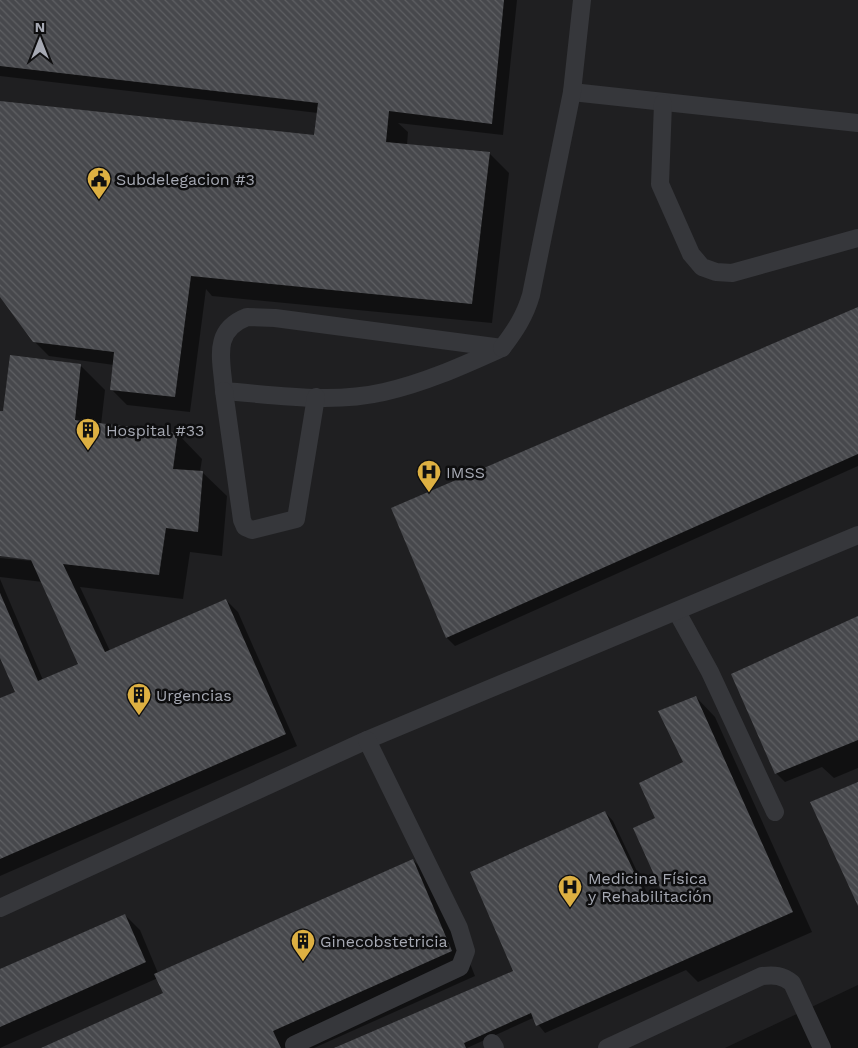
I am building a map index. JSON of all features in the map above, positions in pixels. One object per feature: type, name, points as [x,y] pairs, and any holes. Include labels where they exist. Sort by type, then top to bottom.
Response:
[{"type":"lane","points":[[224,391],[343,398],[384,392],[431,378],[502,348],[526,312],[531,295],[572,92],[582,0]]},
{"type":"lane","points":[[572,92],[858,123]]},
{"type":"lane","points":[[663,103],[660,184],[691,254],[702,267],[716,272],[732,273],[858,238]]},
{"type":"lane","points":[[316,397],[296,519],[252,530],[245,527],[242,520],[224,391],[221,348],[224,334],[234,322],[247,318],[275,318],[502,348]]},
{"type":"lane","points":[[0,908],[367,740],[858,535]]},
{"type":"lane","points":[[677,612],[710,672],[775,812]]},
{"type":"lane","points":[[294,1045],[460,967],[466,952],[459,928],[367,740]]},
{"type":"lane","points":[[607,1048],[762,976],[776,975],[785,977],[792,984],[822,1048]]},
{"type":"shaded area","name":"IMSS","points":[[0,0],[858,0],[858,985],[725,1048],[0,1048]]},
{"type":"building","points":[[0,0],[504,0],[492,124],[389,111],[386,142],[490,152],[472,304],[191,276],[175,397],[110,390],[114,352],[33,342],[0,297],[0,101],[314,135],[318,103],[0,66]]},
{"type":"building","points":[[858,307],[858,454],[446,638],[391,508]]},
{"type":"building","name":"Urgencias","points":[[10,355],[81,364],[75,420],[178,433],[173,469],[203,471],[198,532],[166,528],[159,575],[63,564],[105,652],[226,599],[286,734],[0,859],[0,698],[15,692],[0,658],[0,593],[38,681],[78,664],[31,560],[0,556],[0,411],[3,411]]},
{"type":"building","points":[[858,616],[858,740],[775,774],[731,674]]},
{"type":"building","points":[[696,696],[793,912],[536,1026],[531,1013],[464,1043],[466,1048],[334,1048],[513,971],[470,872],[605,811],[650,905],[665,899],[633,828],[655,818],[639,783],[683,762],[658,711]]},
{"type":"building","points":[[858,782],[858,906],[810,802]]},
{"type":"building","name":"Ginecobstetricia","points":[[413,859],[452,951],[273,1031],[281,1048],[41,1048],[163,993],[154,974]]},
{"type":"building","points":[[125,914],[146,962],[0,1027],[0,969]]},
{"type":"place","name":"Subdelegacion #3","points":[[99,200]]},
{"type":"place","name":"Hospital #33","points":[[88,451]]},
{"type":"place","name":"IMSS","points":[[429,493]]},
{"type":"place","name":"Urgencias","points":[[139,716]]},
{"type":"place","name":"Medicina Física y Rehabilitación","points":[[570,908]]},
{"type":"place","name":"Ginecobstetricia","points":[[303,962]]}]
